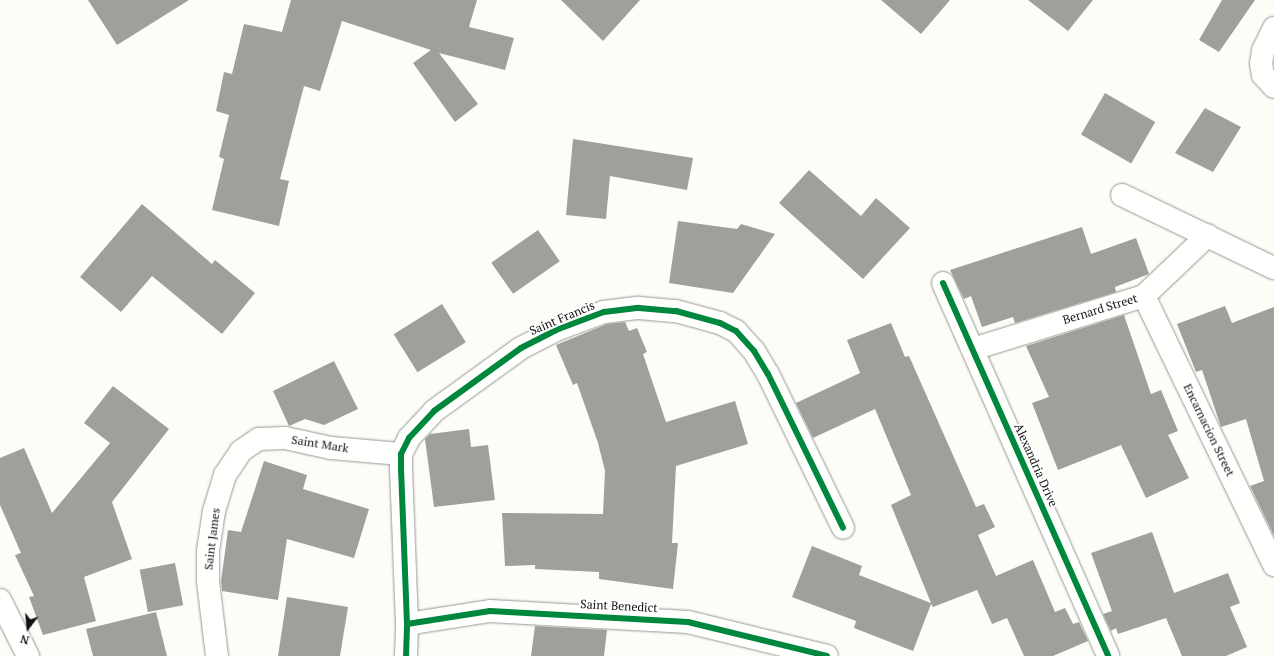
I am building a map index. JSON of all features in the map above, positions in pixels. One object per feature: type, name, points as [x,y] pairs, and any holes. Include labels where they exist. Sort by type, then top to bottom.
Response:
[{"type":"street","points":[[1272,31],[1261,64],[1263,75],[1274,87]]},
{"type":"street","points":[[1122,195],[1274,268]]},
{"type":"street","name":"Bernard Street","points":[[973,349],[1144,296],[1208,235]]},
{"type":"street","name":"Alexandria Drive","points":[[943,283],[1108,656]]},
{"type":"street","name":"Encarnacion Street","points":[[1144,296],[1274,565]]},
{"type":"street","name":"Saint Francis","points":[[401,454],[409,438],[434,411],[521,348],[556,330],[604,312],[639,308],[676,311],[720,322],[736,331],[754,351],[777,392],[843,528]]},
{"type":"street","name":"Saint Mark","points":[[241,451],[259,439],[285,438],[331,448],[401,454]]},
{"type":"street","name":"Saint James","points":[[217,656],[208,582],[208,551],[214,511],[225,475],[241,451]]},
{"type":"street","points":[[401,454],[407,624],[406,656]]},
{"type":"street","points":[[0,600],[28,656]]},
{"type":"street","name":"Saint Benedict","points":[[407,624],[490,611],[688,622],[828,656]]},
{"type":"building","points":[[88,0],[189,0],[117,45]]},
{"type":"building","points":[[291,0],[477,0],[469,27],[514,38],[505,70],[439,53],[478,104],[455,122],[413,63],[431,50],[342,21],[320,91],[304,86],[280,179],[289,181],[279,226],[212,210],[224,159],[219,157],[229,115],[216,111],[224,72],[232,74],[244,24],[282,32]]},
{"type":"building","points":[[561,0],[640,0],[603,41]]},
{"type":"building","points":[[881,0],[950,0],[921,34]]},
{"type":"building","points":[[1028,0],[1093,0],[1068,31]]},
{"type":"building","points":[[1222,0],[1255,0],[1219,52],[1199,40]]},
{"type":"building","points":[[1105,93],[1155,122],[1131,164],[1081,135]]},
{"type":"building","points":[[1205,108],[1241,127],[1213,172],[1175,153]]},
{"type":"building","points":[[573,139],[693,158],[687,190],[610,176],[606,219],[566,215]]},
{"type":"building","points":[[809,170],[861,216],[876,198],[910,228],[863,279],[779,203]]},
{"type":"building","points":[[142,204],[212,264],[215,260],[255,293],[222,334],[152,276],[121,312],[80,277]]},
{"type":"building","points":[[678,221],[737,229],[741,224],[775,234],[733,293],[669,283]]},
{"type":"building","points":[[1082,227],[1091,254],[1136,238],[1149,274],[1115,287],[1116,292],[1015,323],[1013,317],[982,327],[971,296],[964,299],[950,270]]},
{"type":"building","points":[[538,230],[560,261],[513,294],[491,263]]},
{"type":"building","points":[[442,304],[466,342],[418,372],[394,334]]},
{"type":"building","points":[[1225,306],[1232,323],[1274,307],[1274,536],[1250,486],[1264,481],[1246,419],[1221,427],[1202,370],[1196,372],[1177,324]]},
{"type":"building","points":[[1124,315],[1151,394],[1161,390],[1178,431],[1168,435],[1189,478],[1146,498],[1121,445],[1058,470],[1032,403],[1049,397],[1026,346]]},
{"type":"building","points":[[625,322],[629,331],[637,328],[647,352],[643,354],[666,422],[735,401],[748,444],[676,466],[672,543],[678,543],[673,589],[599,579],[599,572],[535,569],[535,565],[505,566],[502,513],[603,514],[605,471],[598,443],[577,383],[573,385],[556,345],[607,324]]},
{"type":"building","points":[[891,323],[905,357],[909,356],[976,507],[984,504],[995,527],[978,535],[996,576],[1033,560],[1055,612],[1065,608],[1073,624],[1079,622],[1088,641],[1053,656],[1024,656],[1007,618],[992,624],[977,590],[933,607],[931,604],[913,651],[854,628],[856,621],[792,597],[812,546],[862,566],[859,575],[931,603],[891,505],[911,495],[875,409],[813,438],[796,403],[860,373],[847,340]]},
{"type":"building","points":[[334,361],[358,409],[324,425],[305,419],[289,426],[273,391]]},
{"type":"building","points":[[113,386],[169,429],[112,502],[132,559],[84,577],[96,621],[43,635],[29,597],[34,596],[15,555],[21,553],[0,505],[0,458],[24,448],[52,513],[110,443],[84,423]]},
{"type":"building","points":[[469,429],[471,447],[488,445],[495,500],[434,507],[425,439],[430,434]]},
{"type":"building","points":[[264,461],[307,475],[303,489],[369,509],[354,558],[287,539],[278,600],[222,591],[221,581],[228,530],[241,532]]},
{"type":"building","points":[[1152,532],[1174,593],[1228,573],[1240,603],[1230,607],[1247,647],[1226,656],[1182,656],[1166,618],[1118,634],[1116,628],[1111,631],[1103,614],[1112,611],[1091,553]]},
{"type":"building","points":[[175,563],[183,605],[148,612],[140,570]]},
{"type":"building","points":[[287,597],[348,607],[340,656],[278,656]]},
{"type":"building","points":[[156,612],[167,656],[93,656],[86,629]]},
{"type":"building","points":[[535,626],[607,630],[604,656],[531,656]]},
{"type":"cycle path","points":[[943,283],[1108,656]]},
{"type":"cycle path","points":[[406,656],[407,624],[401,454],[409,438],[434,411],[521,348],[556,330],[604,312],[639,308],[676,311],[720,323],[736,331],[754,351],[768,374],[843,528]]},
{"type":"cycle path","points":[[407,624],[490,611],[688,622],[827,656]]}]
